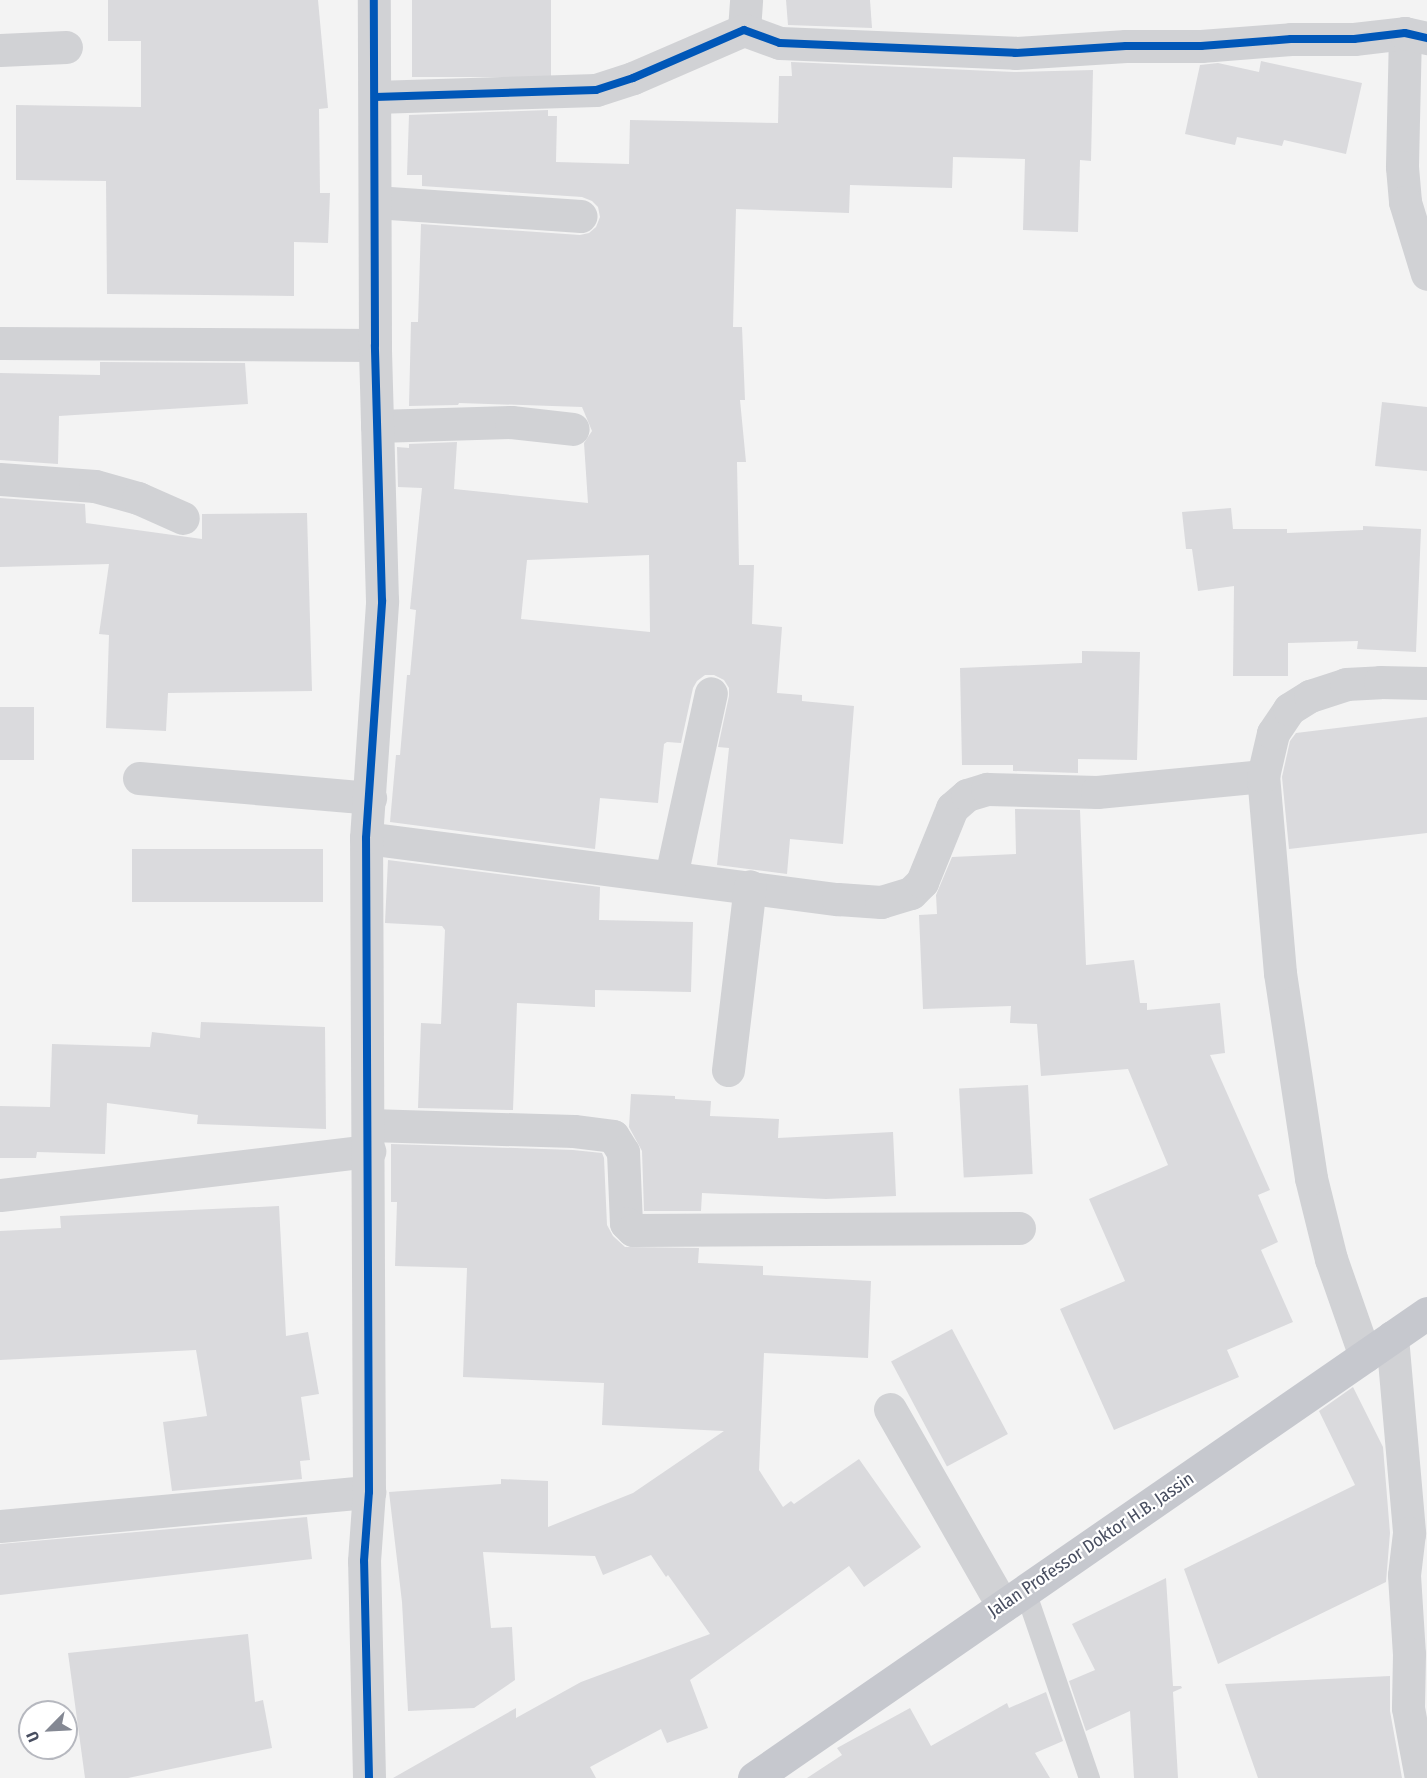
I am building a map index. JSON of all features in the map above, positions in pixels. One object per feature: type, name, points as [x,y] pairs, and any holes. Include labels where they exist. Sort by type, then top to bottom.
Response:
[{"type":"highway","name":"Jalan Professor Doktor H.B. Jassin","points":[[754,1778],[1427,1313]]},
{"type":"street","points":[[369,1778],[364,1561],[369,1492],[366,838],[382,601],[375,345],[374,0]]},
{"type":"street","points":[[375,97],[596,90],[633,78],[745,15],[780,43],[1015,53],[1126,46],[1201,46],[1291,39],[1354,39],[1416,35],[1402,166],[1405,202],[1427,274]]},
{"type":"street","points":[[0,50],[66,47]]},
{"type":"street","points":[[375,202],[581,216]]},
{"type":"street","points":[[0,343],[375,345]]},
{"type":"street","points":[[377,426],[511,422],[573,429]]},
{"type":"street","points":[[0,479],[95,486],[138,498],[183,518]]},
{"type":"street","points":[[1365,1356],[1331,1259],[1311,1178],[1280,973],[1263,776],[1273,733],[1289,709],[1310,696],[1346,684],[1427,683]]},
{"type":"street","points":[[671,876],[711,693]]},
{"type":"street","points":[[366,838],[838,899],[881,902],[911,893],[922,882],[952,808],[967,795],[987,789],[1097,792],[1263,776]]},
{"type":"street","points":[[139,778],[370,798]]},
{"type":"street","points":[[728,1070],[750,886]]},
{"type":"street","points":[[0,1195],[369,1138],[574,1131],[613,1136],[623,1152],[626,1223],[633,1230],[1019,1228]]},
{"type":"street","points":[[1392,1336],[1409,1533],[1404,1575],[1409,1654],[1408,1708],[1421,1778]]},
{"type":"street","points":[[890,1409],[1014,1598]]},
{"type":"street","points":[[0,1526],[369,1492]]},
{"type":"lane","points":[[1014,1598],[1089,1778]]},
{"type":"building","points":[[108,0],[318,0],[328,108],[319,109],[320,193],[330,193],[328,243],[294,242],[294,296],[107,294],[106,181],[16,180],[16,105],[141,107],[141,41],[108,41]]},
{"type":"building","points":[[412,0],[551,0],[551,77],[412,77]]},
{"type":"building","points":[[786,0],[870,0],[872,28],[788,25]]},
{"type":"building","points":[[1261,61],[1362,83],[1346,154],[1284,140],[1282,146],[1237,137],[1235,145],[1185,134],[1200,65],[1218,63],[1259,72]]},
{"type":"building","points":[[791,62],[1014,72],[1093,70],[1091,161],[1080,160],[1078,232],[1023,230],[1025,159],[953,157],[952,188],[850,185],[849,213],[736,209],[733,327],[742,327],[745,400],[740,400],[746,462],[737,462],[739,565],[754,565],[752,624],[782,627],[777,693],[802,695],[802,701],[854,706],[843,844],[790,839],[787,874],[717,865],[729,748],[718,747],[729,688],[724,680],[714,675],[705,675],[697,681],[693,688],[681,743],[667,742],[664,744],[658,803],[600,798],[595,849],[390,822],[396,755],[400,755],[407,675],[410,675],[416,610],[410,609],[422,488],[398,487],[397,447],[409,448],[409,444],[457,442],[454,489],[588,503],[584,443],[592,431],[582,407],[459,403],[458,405],[409,406],[411,322],[418,322],[421,224],[580,235],[589,233],[596,227],[600,217],[598,207],[592,201],[582,197],[422,186],[422,175],[407,175],[409,115],[548,110],[548,116],[557,116],[556,162],[629,164],[630,120],[778,123],[779,76],[792,76]],"holes":[[[649,555],[650,632],[521,619],[527,560]]]},
{"type":"building","points":[[100,362],[245,363],[248,404],[59,416],[58,464],[0,460],[0,373],[100,375]]},
{"type":"building","points":[[1382,402],[1427,407],[1427,471],[1375,466]]},
{"type":"building","points":[[0,498],[85,504],[86,523],[202,539],[202,514],[307,513],[312,691],[168,693],[166,731],[106,728],[109,635],[99,634],[109,564],[0,567]]},
{"type":"building","points":[[1231,508],[1233,529],[1287,529],[1287,533],[1363,530],[1363,526],[1421,529],[1416,652],[1357,649],[1358,641],[1288,643],[1288,676],[1233,676],[1234,586],[1198,591],[1192,549],[1186,549],[1182,512]]},
{"type":"building","points":[[1082,651],[1140,652],[1137,760],[1078,759],[1078,773],[1013,771],[1013,765],[962,765],[960,668],[1082,663]]},
{"type":"building","points":[[0,707],[34,707],[34,760],[0,760]]},
{"type":"building","points":[[1427,717],[1427,833],[1289,849],[1282,777],[1290,741],[1296,733]]},
{"type":"building","points":[[1015,809],[1080,810],[1086,965],[1134,960],[1140,1003],[1147,1003],[1147,1010],[1220,1003],[1225,1053],[1210,1055],[1270,1190],[1258,1195],[1278,1242],[1261,1250],[1293,1322],[1227,1350],[1239,1377],[1114,1430],[1060,1309],[1125,1281],[1089,1199],[1168,1165],[1128,1069],[1041,1076],[1037,1024],[1010,1023],[1011,1006],[923,1009],[919,915],[937,914],[936,895],[952,857],[1016,854]]},
{"type":"building","points":[[132,849],[323,849],[323,902],[132,902]]},
{"type":"building","points":[[388,860],[600,887],[599,920],[693,922],[691,992],[595,990],[595,1007],[517,1003],[513,1110],[418,1108],[421,1023],[441,1024],[445,930],[442,926],[385,923]]},
{"type":"building","points":[[201,1022],[325,1027],[326,1129],[197,1124],[198,1115],[107,1103],[105,1154],[37,1152],[36,1158],[0,1158],[0,1106],[50,1107],[52,1044],[150,1047],[152,1032],[200,1038]]},
{"type":"building","points":[[1028,1085],[1033,1174],[964,1177],[959,1089]]},
{"type":"building","points":[[631,1094],[675,1096],[675,1099],[711,1101],[710,1116],[779,1119],[778,1138],[893,1132],[896,1196],[826,1199],[702,1193],[701,1211],[644,1211],[642,1151],[629,1127]]},
{"type":"building","points":[[391,1144],[602,1153],[607,1225],[613,1236],[625,1247],[699,1248],[698,1263],[763,1266],[763,1275],[871,1281],[868,1358],[764,1353],[759,1470],[783,1507],[791,1501],[794,1504],[859,1459],[921,1547],[864,1587],[849,1566],[690,1680],[708,1728],[667,1743],[661,1729],[590,1767],[596,1778],[393,1778],[516,1708],[516,1718],[581,1682],[710,1634],[668,1575],[666,1577],[651,1555],[603,1575],[595,1556],[483,1552],[491,1628],[512,1627],[515,1680],[474,1708],[408,1711],[402,1602],[389,1492],[501,1484],[501,1479],[548,1481],[548,1527],[633,1493],[724,1431],[602,1425],[604,1383],[463,1377],[467,1268],[395,1266],[397,1202],[391,1202]]},
{"type":"building","points":[[279,1206],[286,1336],[308,1332],[319,1394],[301,1397],[310,1460],[300,1461],[302,1479],[172,1491],[163,1422],[207,1416],[196,1350],[0,1360],[0,1231],[61,1228],[60,1216]]},
{"type":"building","points":[[952,1329],[1008,1434],[947,1466],[891,1361]]},
{"type":"building","points":[[1353,1387],[1383,1447],[1390,1533],[1386,1582],[1218,1664],[1184,1569],[1355,1485],[1319,1411]]},
{"type":"building","points":[[307,1517],[312,1559],[0,1595],[0,1544]]},
{"type":"building","points":[[1166,1578],[1173,1686],[1182,1688],[1173,1692],[1178,1778],[1134,1778],[1130,1711],[1086,1731],[1069,1681],[1095,1670],[1072,1624]]},
{"type":"building","points":[[248,1634],[255,1702],[263,1700],[272,1748],[128,1778],[85,1778],[78,1727],[78,1700],[74,1700],[68,1653]]},
{"type":"building","points":[[1390,1676],[1390,1711],[1402,1778],[1258,1778],[1225,1684]]},
{"type":"building","points":[[1046,1692],[1063,1741],[1035,1753],[1050,1778],[807,1778],[842,1755],[837,1748],[910,1708],[931,1746],[1007,1703],[1009,1708]]},
{"type":"cycle path","points":[[369,1778],[364,1561],[369,1492],[366,838],[382,601],[375,345],[374,0]]},
{"type":"cycle path","points":[[375,97],[596,90],[633,78],[744,30],[780,43],[1015,53],[1126,46],[1201,46],[1291,39],[1354,39],[1405,33],[1427,38]]}]
